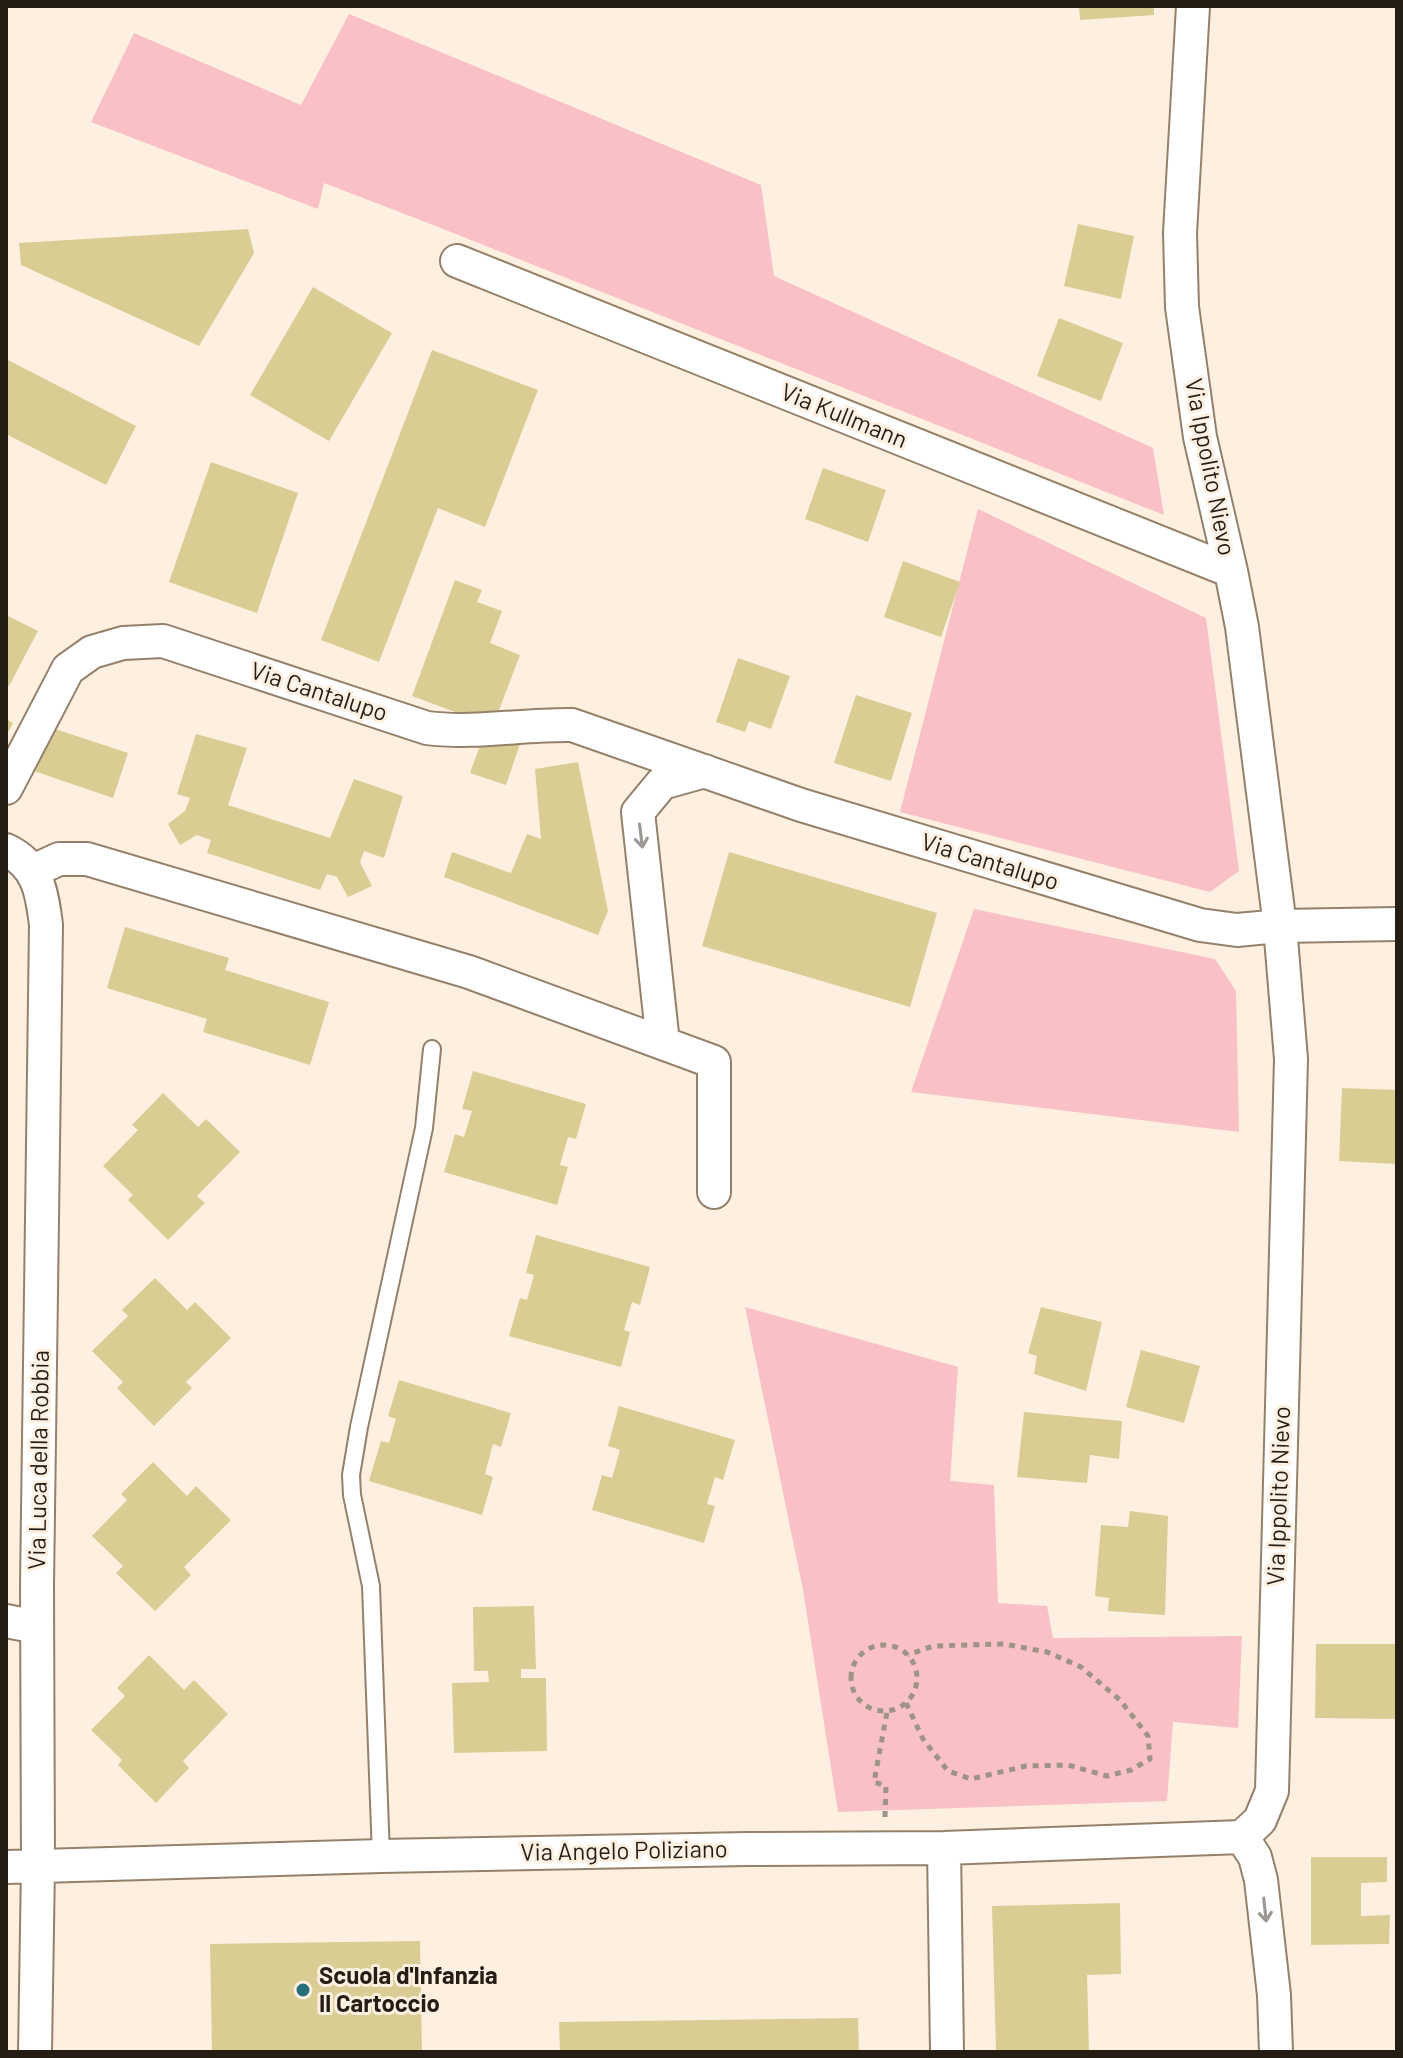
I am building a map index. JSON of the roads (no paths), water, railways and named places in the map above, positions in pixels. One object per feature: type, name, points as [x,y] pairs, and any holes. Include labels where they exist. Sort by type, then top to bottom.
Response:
[{"type":"street","name":"Via Ippolito Nievo","points":[[1193,6],[1180,233],[1182,307],[1200,437],[1242,627],[1280,926],[1291,1059],[1272,1791],[1260,1820],[1242,1837]]},
{"type":"street","name":"Via Kullmann","points":[[457,261],[1231,571]]},
{"type":"street","name":"Via Cantalupo","points":[[6,788],[68,669],[92,652],[123,643],[163,641],[427,728],[448,730],[572,725],[801,805],[1200,925],[1237,930],[1280,926]]},
{"type":"street","points":[[663,1043],[638,812],[662,783],[705,771]]},
{"type":"street","points":[[6,850],[33,871],[59,859],[87,859],[469,972],[714,1062],[714,1192]]},
{"type":"street","name":"Via Luca della Robbia","points":[[33,871],[43,897],[46,925],[35,2052]]},
{"type":"street","points":[[1280,926],[1397,924]]},
{"type":"street","points":[[6,1621],[37,1627]]},
{"type":"street","points":[[1242,1837],[1255,1857],[1261,1880],[1274,1995],[1276,2052]]},
{"type":"street","name":"Via Angelo Poliziano","points":[[6,1867],[381,1856],[944,1848],[1242,1837]]},
{"type":"street","points":[[944,1848],[947,2052]]},
{"type":"lane","points":[[381,1856],[371,1586],[352,1495],[351,1475],[424,1128],[432,1049]]},
{"type":"place","name":"Scuola d'Infanzia Il Cartoccio","points":[[303,1990]]}]
